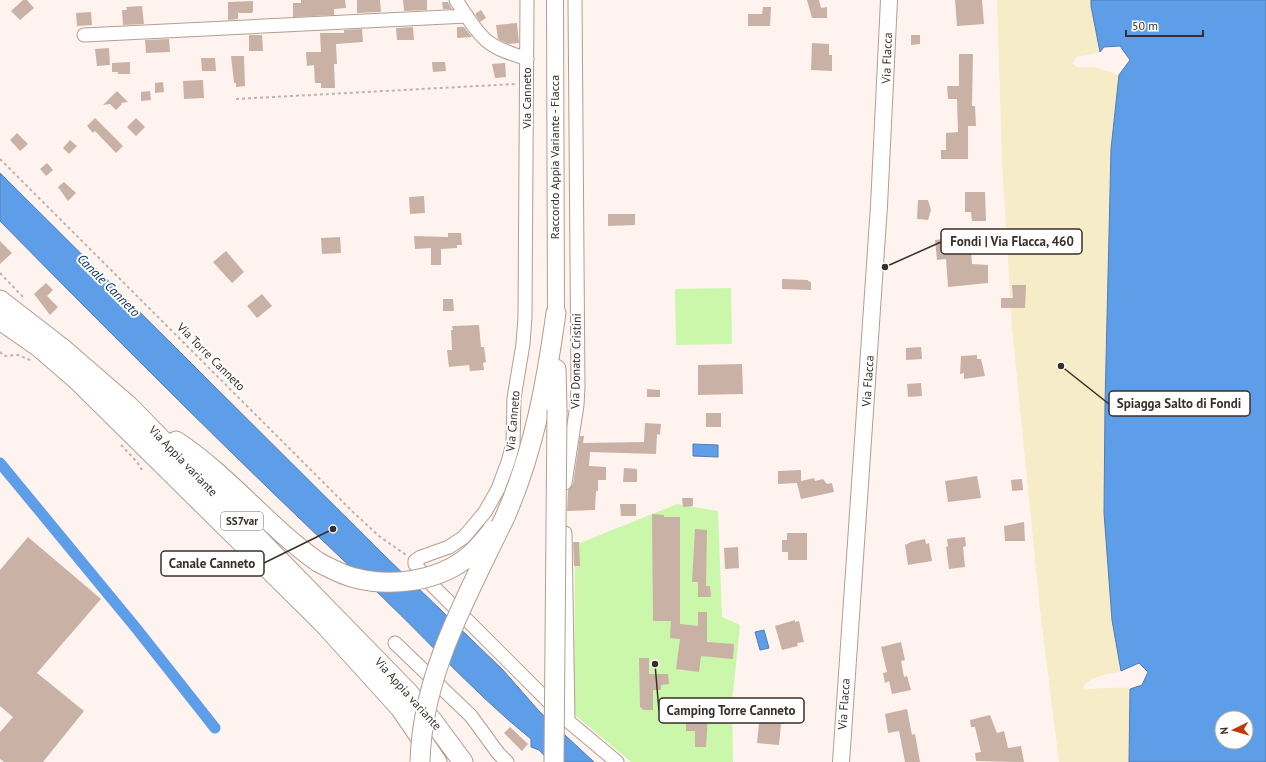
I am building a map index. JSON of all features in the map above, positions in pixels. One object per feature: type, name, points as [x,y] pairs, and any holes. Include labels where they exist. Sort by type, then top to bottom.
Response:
[{"type":"highway","name":"Via Appia variante","points":[[0,300],[62,348],[144,421],[408,692],[432,720],[464,762]]},
{"type":"highway","points":[[554,762],[548,410],[556,313]]},
{"type":"highway","name":"Via Appia variante","points":[[0,320],[40,348],[77,380],[323,622],[400,708],[437,762]]},
{"type":"highway","points":[[420,762],[424,719],[437,667],[455,623],[505,517],[548,410]]},
{"type":"highway","points":[[144,421],[196,456],[290,540],[318,562],[344,575],[368,581],[395,582],[424,578],[442,572],[463,561],[505,517]]},
{"type":"main road","name":"Raccordo Appia Variante - Flacca","points":[[554,0],[556,313]]},
{"type":"main road","name":"Via Flacca","points":[[841,762],[879,206],[889,0]]},
{"type":"street","points":[[456,0],[478,32],[490,43],[500,49],[527,59]]},
{"type":"street","name":"Via Canneto","points":[[415,561],[421,557],[449,547],[464,537],[476,524],[498,489],[511,450],[514,430],[515,392],[523,344],[525,316],[527,0]]},
{"type":"street","name":"Via Donato Cristini","points":[[568,720],[564,490],[566,464],[577,405],[578,380],[575,0]]},
{"type":"street","points":[[84,36],[467,16]]},
{"type":"street","points":[[415,561],[416,567],[431,584],[568,720],[617,762]]},
{"type":"street","points":[[395,643],[471,716],[498,753],[507,762]]},
{"type":"path","points":[[236,99],[527,84]]},
{"type":"path","name":"Via Torre Canneto","points":[[0,159],[354,513],[379,536],[415,561]]},
{"type":"path","points":[[0,274],[23,297]]},
{"type":"path","points":[[0,352],[4,356],[18,355],[31,360]]},
{"type":"path","points":[[117,441],[137,462],[142,470]]},
{"type":"green space","points":[[731,288],[732,344],[676,345],[675,289]]},
{"type":"green space","points":[[677,504],[718,511],[722,617],[740,625],[732,703],[733,762],[631,762],[574,714],[575,545]]},
{"type":"sand","points":[[997,0],[1091,0],[1100,52],[1076,57],[1072,63],[1077,67],[1095,67],[1119,75],[1111,149],[1104,513],[1112,620],[1121,671],[1090,680],[1083,688],[1130,689],[1129,762],[1059,762],[1040,609],[1012,327],[1002,160]]},
{"type":"water","points":[[1091,0],[1266,0],[1266,762],[1129,762],[1130,689],[1142,685],[1148,672],[1139,663],[1121,671],[1112,620],[1104,513],[1111,149],[1119,75],[1130,60],[1120,46],[1104,47],[1100,52]]},
{"type":"water","points":[[0,173],[386,557],[503,670],[539,711],[594,762],[550,762],[539,750],[531,747],[531,739],[466,680],[269,489],[89,311],[0,221]]},
{"type":"water","points":[[693,444],[718,445],[718,457],[693,456]]},
{"type":"water","points":[[764,630],[769,648],[760,650],[755,632]]},
{"type":"building","points":[[23,0],[27,0],[34,8],[20,20],[11,11]]},
{"type":"building","points":[[301,0],[345,0],[346,8],[334,9],[334,15],[293,17],[293,3],[301,3]]},
{"type":"building","points":[[357,0],[380,0],[381,12],[357,13]]},
{"type":"building","points":[[403,0],[427,0],[427,10],[404,11]]},
{"type":"building","points":[[807,0],[819,0],[821,8],[827,7],[827,18],[812,18]]},
{"type":"building","points":[[955,0],[982,0],[984,24],[957,26]]},
{"type":"building","points":[[253,1],[252,13],[238,13],[238,19],[228,20],[228,2]]},
{"type":"building","points":[[442,2],[448,2],[452,9],[443,9]]},
{"type":"building","points":[[142,6],[144,24],[123,25],[122,10],[127,10],[126,7]]},
{"type":"building","points":[[763,7],[771,7],[770,26],[748,26],[748,14],[762,14]]},
{"type":"building","points":[[481,10],[486,18],[480,22],[475,14]]},
{"type":"building","points":[[91,12],[92,25],[77,26],[76,13]]},
{"type":"building","points":[[517,23],[519,43],[508,44],[498,39],[496,25]]},
{"type":"building","points":[[413,27],[414,40],[397,40],[396,28]]},
{"type":"building","points":[[457,27],[464,27],[472,37],[457,38]]},
{"type":"building","points":[[362,29],[363,42],[336,44],[337,64],[334,64],[335,88],[321,88],[321,83],[315,83],[314,65],[307,66],[306,52],[321,52],[320,33],[344,33],[344,30]]},
{"type":"building","points":[[249,35],[262,35],[263,51],[249,51]]},
{"type":"building","points":[[911,35],[920,35],[920,44],[911,45]]},
{"type":"building","points":[[169,39],[170,52],[146,53],[145,40]]},
{"type":"building","points":[[812,43],[829,44],[829,55],[832,55],[832,71],[811,70]]},
{"type":"building","points":[[109,48],[110,65],[97,66],[95,49]]},
{"type":"building","points":[[959,54],[973,54],[972,106],[975,106],[976,126],[968,126],[968,159],[941,159],[941,150],[946,150],[946,133],[958,132],[957,99],[948,99],[947,86],[959,86]]},
{"type":"building","points":[[231,56],[244,56],[245,86],[236,87],[236,83],[234,83]]},
{"type":"building","points":[[201,58],[215,58],[216,71],[202,71]]},
{"type":"building","points":[[130,62],[130,74],[118,74],[118,72],[112,72],[112,63]]},
{"type":"building","points":[[432,62],[445,62],[446,71],[433,72]]},
{"type":"building","points":[[505,63],[506,77],[495,78],[492,64]]},
{"type":"building","points":[[203,80],[204,98],[184,99],[183,81]]},
{"type":"building","points":[[163,82],[164,92],[155,93],[155,83]]},
{"type":"building","points":[[117,91],[128,102],[121,103],[122,104],[116,110],[110,104],[103,105]]},
{"type":"building","points":[[150,91],[151,100],[141,101],[141,92]]},
{"type":"building","points":[[95,118],[123,146],[116,153],[95,131],[93,133],[87,126]]},
{"type":"building","points":[[136,118],[145,127],[136,136],[127,127]]},
{"type":"building","points":[[17,133],[28,144],[20,151],[10,140]]},
{"type":"building","points":[[70,140],[77,146],[69,154],[63,148]]},
{"type":"building","points":[[47,163],[53,170],[46,176],[40,169]]},
{"type":"building","points":[[64,182],[76,193],[68,201],[58,187]]},
{"type":"building","points":[[965,192],[985,192],[986,221],[972,221],[971,212],[965,212]]},
{"type":"building","points":[[424,196],[425,213],[410,214],[409,197]]},
{"type":"building","points":[[918,200],[928,200],[931,210],[928,220],[917,219]]},
{"type":"building","points":[[608,214],[635,214],[635,225],[608,226]]},
{"type":"building","points":[[448,233],[461,233],[462,245],[457,245],[457,248],[441,249],[441,265],[431,265],[431,248],[415,249],[414,236],[448,237]]},
{"type":"building","points":[[970,236],[972,264],[988,265],[988,283],[948,287],[946,259],[937,260],[935,240]]},
{"type":"building","points":[[340,237],[341,253],[322,254],[321,238]]},
{"type":"building","points":[[0,241],[12,253],[0,264]]},
{"type":"building","points":[[226,251],[244,272],[232,283],[213,262]]},
{"type":"building","points":[[782,279],[808,280],[811,282],[811,290],[782,289]]},
{"type":"building","points":[[46,283],[53,290],[47,296],[58,307],[50,315],[34,294]]},
{"type":"building","points":[[1012,285],[1026,285],[1025,308],[1001,308],[1001,298],[1013,298]]},
{"type":"building","points":[[262,294],[272,306],[257,318],[247,306]]},
{"type":"building","points":[[443,299],[453,299],[454,311],[443,311]]},
{"type":"building","points":[[479,325],[481,347],[484,347],[486,362],[483,363],[484,370],[470,371],[469,365],[449,367],[447,350],[452,350],[452,326]]},
{"type":"building","points":[[921,347],[922,359],[906,360],[906,348]]},
{"type":"building","points":[[977,355],[977,359],[981,359],[985,376],[964,379],[964,373],[960,374],[961,356]]},
{"type":"building","points":[[742,364],[743,394],[698,395],[698,365]]},
{"type":"building","points":[[921,383],[922,396],[908,397],[907,384]]},
{"type":"building","points":[[647,389],[660,390],[660,397],[647,397]]},
{"type":"building","points":[[706,413],[721,413],[721,427],[706,427]]},
{"type":"building","points":[[645,423],[661,424],[660,435],[657,434],[656,454],[590,452],[589,466],[606,467],[606,480],[598,480],[595,510],[567,511],[568,490],[573,484],[580,436],[584,436],[583,443],[644,442]]},
{"type":"building","points":[[624,468],[637,469],[637,482],[623,482]]},
{"type":"building","points":[[801,470],[801,481],[814,478],[815,481],[823,479],[827,484],[832,483],[834,492],[801,499],[797,483],[778,484],[778,471]]},
{"type":"building","points":[[977,476],[981,498],[948,502],[945,481]]},
{"type":"building","points":[[1022,479],[1023,490],[1012,491],[1011,480]]},
{"type":"building","points":[[682,498],[693,498],[693,506],[683,507]]},
{"type":"building","points":[[620,504],[636,504],[636,516],[621,516]]},
{"type":"building","points":[[652,514],[664,515],[664,517],[680,517],[680,624],[698,626],[698,612],[707,612],[707,642],[734,644],[733,659],[701,656],[699,672],[676,669],[680,639],[670,638],[671,621],[653,621]]},
{"type":"building","points":[[1024,522],[1025,541],[1005,541],[1004,526]]},
{"type":"building","points":[[695,529],[707,530],[706,586],[710,586],[711,597],[698,597],[698,582],[692,582]]},
{"type":"building","points":[[787,533],[807,533],[807,560],[788,560],[788,552],[782,552],[782,540],[787,540]]},
{"type":"building","points":[[28,537],[101,599],[37,673],[84,711],[43,762],[4,762],[0,759],[0,732],[13,717],[0,706],[0,570]]},
{"type":"building","points":[[965,537],[966,546],[963,547],[965,567],[949,569],[946,547],[948,546],[947,539]]},
{"type":"building","points":[[925,539],[926,544],[929,543],[932,561],[908,565],[905,545]]},
{"type":"building","points":[[573,542],[579,542],[580,566],[574,566]]},
{"type":"building","points":[[738,547],[739,568],[725,569],[724,548]]},
{"type":"building","points":[[795,620],[795,622],[799,621],[804,642],[797,643],[798,646],[782,650],[775,626]]},
{"type":"building","points":[[901,642],[905,660],[901,661],[904,677],[907,676],[911,690],[892,694],[889,681],[885,683],[883,673],[887,672],[881,647]]},
{"type":"building","points":[[639,658],[649,658],[649,674],[668,674],[669,684],[661,685],[661,690],[653,690],[653,710],[644,710],[640,707]]},
{"type":"building","points":[[761,704],[785,707],[784,724],[781,724],[779,745],[757,743]]},
{"type":"building","points":[[907,709],[912,735],[915,734],[920,762],[905,762],[899,731],[888,733],[885,714]]},
{"type":"building","points":[[990,715],[997,733],[1004,731],[1008,748],[1021,746],[1024,762],[976,761],[975,753],[981,752],[975,727],[971,727],[970,720]]},
{"type":"building","points":[[686,716],[708,716],[706,747],[695,747],[695,731],[686,731]]},
{"type":"building","points":[[510,727],[528,744],[522,751],[504,733]]},
{"type":"waterway","points":[[0,463],[136,628],[215,728]]},
{"type":"place","name":"Fondi | Via Flacca, 460","points":[[885,267]]},
{"type":"place","name":"Spiagga Salto di Fondi","points":[[1061,366]]},
{"type":"place","name":"Canale Canneto","points":[[333,529]]},
{"type":"place","name":"Camping Torre Canneto","points":[[655,664]]}]
